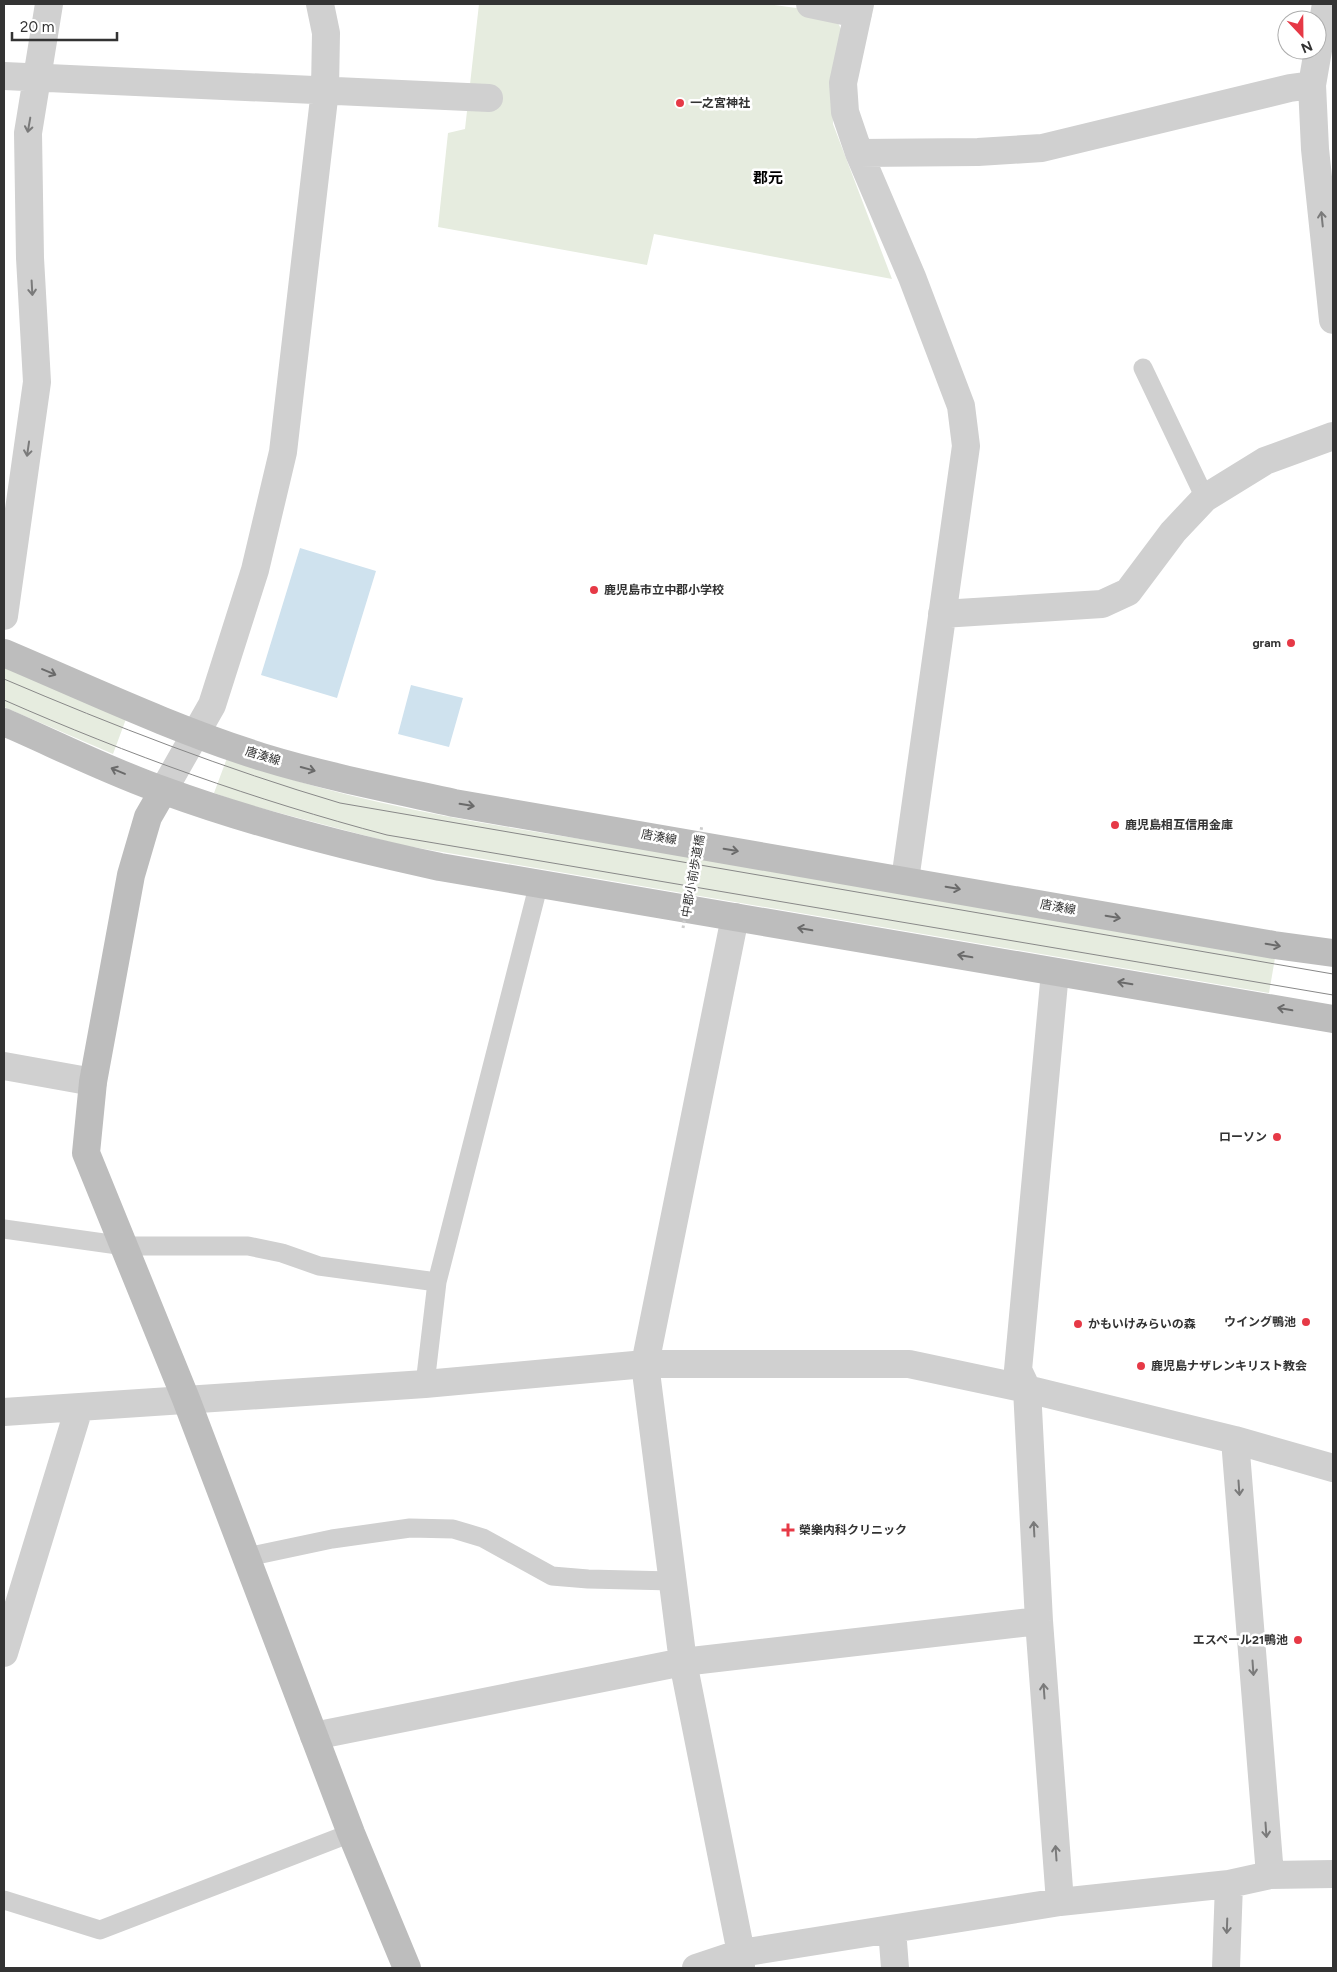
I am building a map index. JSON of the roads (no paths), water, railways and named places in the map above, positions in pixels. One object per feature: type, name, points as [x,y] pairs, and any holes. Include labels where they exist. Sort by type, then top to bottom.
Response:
[{"type":"street","points":[[4,616],[37,382],[30,258],[28,133],[49,4]]},
{"type":"street","points":[[320,4],[326,33],[325,90],[283,452],[255,570],[212,705],[148,817],[131,875],[93,1082],[86,1153],[186,1400],[351,1833],[407,1968]]},
{"type":"street","points":[[810,4],[859,9],[843,83],[845,112],[859,153],[912,277],[962,406],[966,446],[905,880]]},
{"type":"street","points":[[1326,4],[1312,85],[1314,149],[1333,320]]},
{"type":"street","points":[[4,76],[489,98]]},
{"type":"street","points":[[859,153],[978,152],[1042,148],[1290,88],[1312,85]]},
{"type":"street","points":[[942,614],[1102,604],[1128,592],[1173,532],[1204,498],[1264,461],[1333,436]]},
{"type":"street","name":"唐湊線","points":[[4,653],[195,734],[281,762],[356,781],[454,802],[1288,947],[1333,952]]},
{"type":"street","points":[[4,722],[163,791],[253,821],[343,846],[440,867],[1333,1019]]},
{"type":"street","points":[[734,917],[645,1364],[683,1662],[741,1961]]},
{"type":"street","points":[[1056,972],[1018,1370],[1027,1389],[1039,1621],[1060,1902]]},
{"type":"street","points":[[4,1066],[93,1082]]},
{"type":"street","points":[[4,1412],[425,1384],[645,1364],[909,1364],[1027,1389],[1236,1440],[1333,1468]]},
{"type":"street","points":[[4,1653],[79,1408]]},
{"type":"street","points":[[1236,1440],[1270,1875]]},
{"type":"street","points":[[314,1736],[683,1662],[1039,1621]]},
{"type":"street","points":[[696,1968],[741,1961],[892,1929],[1060,1902],[1229,1884],[1270,1875],[1333,1874]]},
{"type":"street","points":[[1226,1968],[1229,1884]]},
{"type":"street","points":[[892,1929],[894,1968]]},
{"type":"lane","points":[[1143,368],[1204,498]]},
{"type":"lane","points":[[425,1384],[437,1282],[539,883]]},
{"type":"lane","points":[[4,1229],[125,1246],[248,1246],[282,1253],[319,1266],[437,1282]]},
{"type":"lane","points":[[247,1557],[332,1539],[400,1529],[453,1529],[484,1538],[552,1576],[588,1580],[673,1582]]},
{"type":"lane","points":[[4,1900],[100,1930],[351,1833]]},
{"type":"water","points":[[300,548],[376,571],[337,698],[261,675]]},
{"type":"water","points":[[411,685],[463,698],[449,747],[398,734]]},
{"type":"tram line","points":[[4,679],[170,746],[254,776],[340,803],[1333,974]]},
{"type":"tram line","points":[[4,700],[145,758],[193,775],[289,807],[387,835],[1333,995]]},
{"type":"place","name":"一之宮神社","points":[[680,103]]},
{"type":"place","name":"鹿児島市立中郡小学校","points":[[594,590]]},
{"type":"place","name":"gram","points":[[1291,643]]},
{"type":"place","name":"鹿児島相互信用金庫","points":[[1115,825]]},
{"type":"place","name":"ローソン","points":[[1277,1137]]},
{"type":"place","name":"ウイング鴨池","points":[[1306,1322]]},
{"type":"place","name":"かもいけみらいの森","points":[[1078,1324]]},
{"type":"place","name":"鹿児島ナザレンキリスト教会","points":[[1141,1366]]},
{"type":"place","name":"榮樂内科クリニック","points":[[788,1530]]},
{"type":"place","name":"エスペール21鴨池","points":[[1298,1640]]},
{"type":"district","name":"郡元","points":[[768,178]]}]
